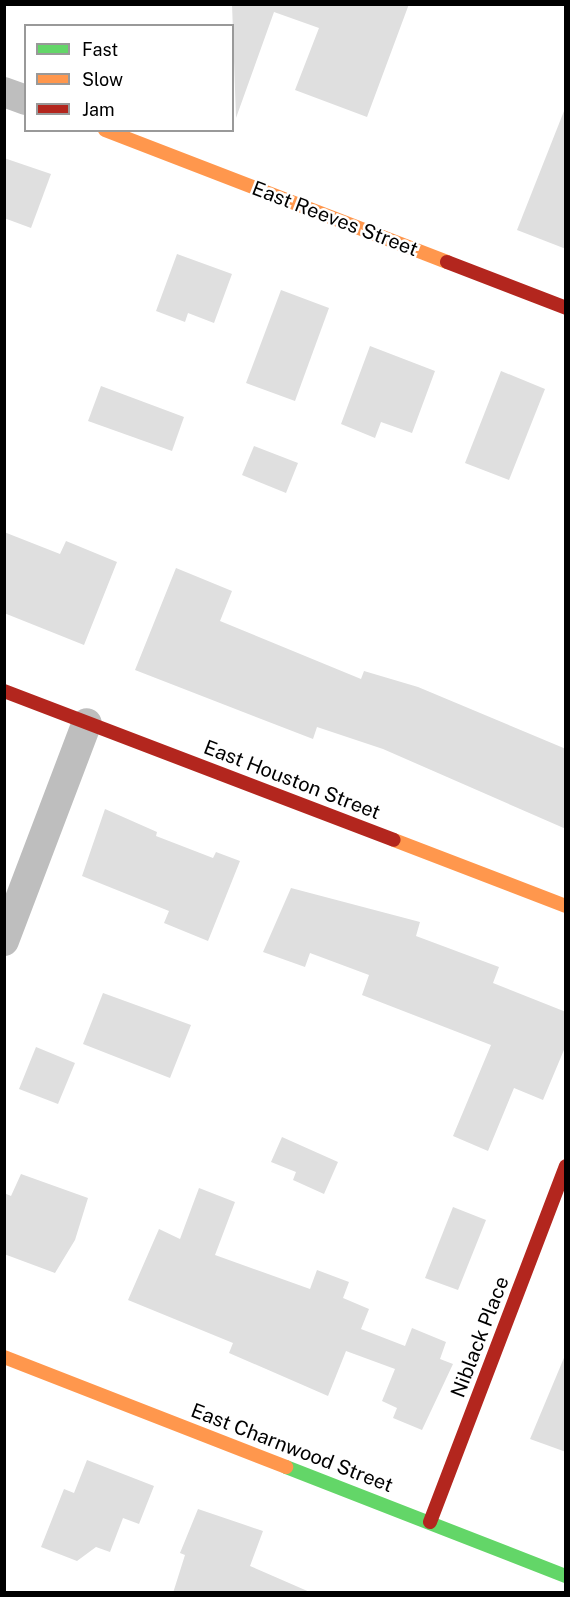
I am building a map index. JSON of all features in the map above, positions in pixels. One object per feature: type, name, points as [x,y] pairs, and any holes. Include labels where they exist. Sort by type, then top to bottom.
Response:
[{"type":"street","points":[[4,92],[24,99]]},
{"type":"street","name":"East Reeves Street","points":[[110,132],[566,308]]},
{"type":"street","name":"East Houston Street","points":[[4,691],[566,906]]},
{"type":"street","points":[[4,941],[87,723]]},
{"type":"street","name":"Niblack Place","points":[[430,1522],[566,1166]]},
{"type":"street","name":"East Charnwood Street","points":[[4,1357],[566,1576]]},
{"type":"building","points":[[232,4],[409,4],[367,117],[295,90],[319,28],[274,12],[236,118]]},
{"type":"building","points":[[564,111],[566,111],[566,249],[517,230]]},
{"type":"building","points":[[4,158],[51,174],[31,228],[4,218]]},
{"type":"building","points":[[177,254],[232,274],[214,323],[188,313],[185,322],[156,311]]},
{"type":"building","points":[[281,290],[329,308],[295,401],[246,383]]},
{"type":"building","points":[[370,346],[435,371],[412,433],[381,422],[375,438],[341,424]]},
{"type":"building","points":[[501,371],[545,389],[509,480],[465,463]]},
{"type":"building","points":[[101,386],[184,417],[172,451],[88,421]]},
{"type":"building","points":[[254,446],[298,463],[286,493],[242,475]]},
{"type":"building","points":[[4,532],[60,554],[66,541],[117,562],[84,645],[4,613]]},
{"type":"building","points":[[176,568],[232,591],[220,621],[361,679],[364,671],[418,687],[566,749],[566,829],[383,749],[317,727],[313,739],[135,670]]},
{"type":"building","points":[[105,809],[157,832],[156,836],[213,858],[216,852],[240,861],[208,941],[164,923],[169,911],[82,876]]},
{"type":"building","points":[[291,888],[420,922],[416,936],[499,967],[493,983],[566,1012],[566,1045],[543,1100],[514,1088],[488,1151],[453,1136],[491,1045],[362,995],[369,975],[310,953],[305,967],[263,952]]},
{"type":"building","points":[[103,993],[191,1025],[170,1078],[83,1044]]},
{"type":"building","points":[[36,1047],[75,1063],[58,1104],[19,1089]]},
{"type":"building","points":[[282,1137],[338,1162],[324,1194],[293,1180],[296,1172],[271,1162]]},
{"type":"building","points":[[21,1174],[88,1198],[75,1240],[55,1273],[4,1254],[4,1193],[11,1196]]},
{"type":"building","points":[[199,1188],[235,1202],[215,1255],[310,1289],[317,1270],[349,1282],[343,1298],[369,1309],[361,1329],[405,1346],[412,1328],[446,1342],[440,1359],[453,1364],[422,1430],[393,1418],[397,1408],[382,1401],[395,1369],[346,1351],[328,1396],[229,1353],[233,1343],[128,1300],[159,1229],[180,1239]]},
{"type":"building","points":[[453,1207],[486,1220],[458,1290],[425,1278]]},
{"type":"building","points":[[566,1353],[566,1452],[530,1439]]},
{"type":"building","points":[[87,1460],[154,1486],[139,1524],[123,1518],[110,1552],[96,1547],[77,1561],[41,1547],[64,1489],[74,1493]]},
{"type":"building","points":[[198,1509],[263,1531],[250,1566],[312,1593],[173,1593],[185,1555],[180,1553]]},
{"type":"traffic: fast","points":[[286,1467],[566,1576]]},
{"type":"traffic: slow","points":[[110,132],[447,262]]},
{"type":"traffic: slow","points":[[394,840],[566,906]]},
{"type":"traffic: slow","points":[[4,1357],[286,1467]]},
{"type":"traffic: jam","points":[[447,262],[566,308]]},
{"type":"traffic: jam","points":[[4,691],[394,840]]},
{"type":"traffic: jam","points":[[430,1522],[566,1166]]}]
